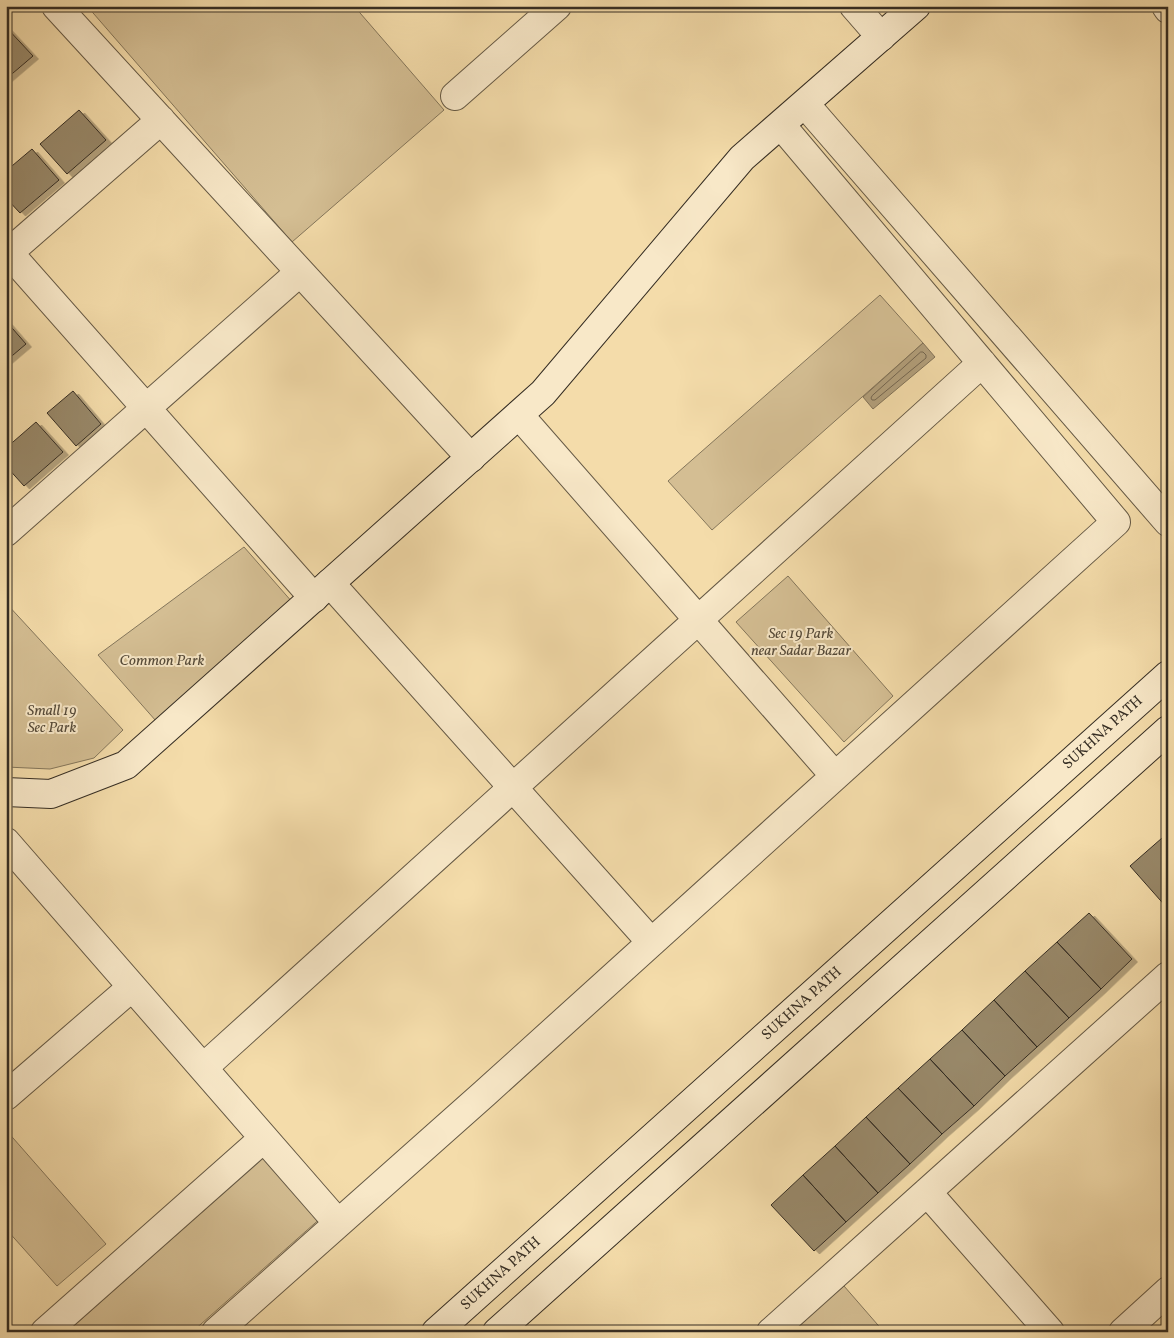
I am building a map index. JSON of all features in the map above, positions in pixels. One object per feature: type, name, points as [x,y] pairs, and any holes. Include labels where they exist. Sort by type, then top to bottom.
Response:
[{"type":"street","points":[[56,6],[471,458]]},
{"type":"street","points":[[455,96],[557,6]]},
{"type":"street","points":[[854,6],[881,37]]},
{"type":"street","points":[[6,792],[51,794],[126,765],[543,393],[742,158],[916,6]]},
{"type":"street","points":[[804,104],[1168,522]]},
{"type":"street","points":[[161,120],[8,254],[147,408],[513,787],[651,942]]},
{"type":"street","points":[[216,1332],[485,1093],[1116,522],[781,125]]},
{"type":"street","points":[[6,532],[300,272]]},
{"type":"street","points":[[203,1068],[982,363]]},
{"type":"street","points":[[518,415],[835,776]]},
{"type":"street","name":"SUKHNA PATH","points":[[436,1332],[1168,675]]},
{"type":"street","points":[[497,1332],[1168,730]]},
{"type":"street","points":[[6,842],[338,1223]]},
{"type":"street","points":[[771,1332],[1168,976]]},
{"type":"street","points":[[6,1096],[132,987]]},
{"type":"street","points":[[45,1332],[264,1138]]},
{"type":"street","points":[[927,1192],[1050,1332]]},
{"type":"street","points":[[1123,1332],[1168,1292]]},
{"type":"green space","points":[[87,6],[354,6],[444,110],[292,242]]},
{"type":"green space","points":[[880,295],[923,343],[712,530],[668,481]]},
{"type":"green space","name":"Common Park","points":[[244,547],[293,603],[156,721],[98,655]]},
{"type":"green space","name":"Sec 19 Park near Sadar Bazar","points":[[788,576],[893,696],[844,742],[736,622]]},
{"type":"green space","name":"Small 19 Sec Park","points":[[6,603],[123,730],[94,758],[50,769],[6,767]]},
{"type":"green space","points":[[6,1130],[106,1244],[57,1286],[6,1229]]},
{"type":"green space","points":[[264,1157],[323,1216],[192,1332],[67,1332]]},
{"type":"green space","points":[[844,1286],[884,1332],[788,1332]]},
{"type":"water","points":[[923,343],[935,357],[873,409],[863,397]]},
{"type":"building","points":[[6,27],[33,56],[6,79]]},
{"type":"building","points":[[79,110],[106,140],[67,174],[40,144]]},
{"type":"building","points":[[32,149],[59,180],[20,213],[6,198],[6,171]]},
{"type":"building","points":[[6,321],[26,344],[6,361]]},
{"type":"building","points":[[73,391],[101,424],[76,446],[47,413]]},
{"type":"building","points":[[36,422],[63,452],[24,486],[6,466],[6,448]]},
{"type":"building","points":[[1162,838],[1168,844],[1168,909],[1130,866]]},
{"type":"building","points":[[1089,913],[1132,959],[1101,989],[1057,942]]},
{"type":"building","points":[[1057,942],[1101,989],[1069,1018],[1025,971]]},
{"type":"building","points":[[1025,971],[1069,1018],[1037,1047],[994,1000]]},
{"type":"building","points":[[994,1000],[1037,1047],[1005,1076],[962,1030]]},
{"type":"building","points":[[962,1030],[1005,1076],[974,1106],[930,1059]]},
{"type":"building","points":[[930,1059],[974,1106],[942,1134],[898,1088]]},
{"type":"building","points":[[898,1088],[942,1134],[910,1164],[866,1117]]},
{"type":"building","points":[[866,1117],[910,1164],[878,1193],[835,1146]]},
{"type":"building","points":[[835,1146],[878,1193],[846,1222],[803,1175]]},
{"type":"building","points":[[803,1175],[846,1222],[814,1251],[771,1205]]}]
